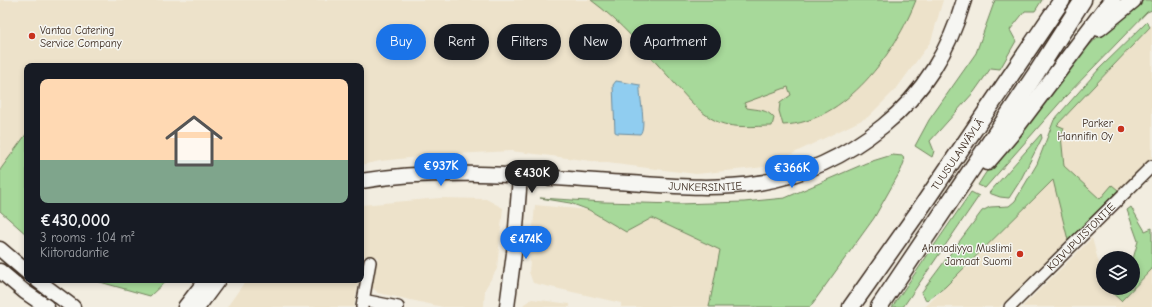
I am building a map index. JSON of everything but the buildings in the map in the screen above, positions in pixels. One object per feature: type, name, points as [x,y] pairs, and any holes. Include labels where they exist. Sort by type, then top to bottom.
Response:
[{"type":"highway","name":"TUUSULANVÄYLÄ","points":[[851,307],[921,209],[1062,0]]},
{"type":"highway","name":"TUUSULANVÄYLÄ","points":[[879,307],[1037,72],[1083,0]]},
{"type":"highway","points":[[932,228],[1011,134],[1112,0]]},
{"type":"highway","points":[[1074,50],[1133,0]]},
{"type":"main road","name":"JUNKERSINTIE","points":[[364,181],[392,176],[436,175],[520,177],[692,187],[729,186],[759,183],[789,176],[822,164],[849,150],[874,134],[895,117],[918,91],[935,67],[949,42],[964,0]]},
{"type":"main road","points":[[506,307],[514,253],[520,177]]},
{"type":"main road","points":[[0,249],[24,269]]},
{"type":"main road","points":[[0,271],[25,292],[47,307]]},
{"type":"main road","points":[[41,283],[74,307]]},
{"type":"main road","points":[[185,307],[204,283]]},
{"type":"main road","points":[[198,307],[216,283]]},
{"type":"street","name":"KOIVUPUISTONTIE","points":[[1010,307],[1152,166]]},
{"type":"street","points":[[370,262],[363,304],[398,307]]},
{"type":"shaded area","points":[[0,0],[943,0],[931,41],[897,88],[868,117],[765,167],[696,174],[511,151],[437,155],[380,161],[364,164],[364,63],[24,63],[24,152],[15,150],[0,170]]},
{"type":"shaded area","points":[[1152,25],[1152,158],[1000,307],[925,307],[1053,180],[1057,125]]},
{"type":"shaded area","points":[[440,198],[486,199],[503,208],[497,269],[485,289],[484,307],[443,307],[378,293],[372,287],[378,257],[364,256],[364,205]]},
{"type":"shaded area","points":[[535,205],[589,210],[626,232],[652,218],[720,250],[709,307],[621,307],[621,303],[533,283],[529,272]]},
{"type":"shaded area","points":[[1092,238],[1096,253],[1096,295],[1115,295],[1121,301],[1127,295],[1140,295],[1140,281],[1152,269],[1152,307],[1022,307]]},
{"type":"shaded area","points":[[244,283],[358,283],[354,307],[227,307]]},
{"type":"shaded area","points":[[532,299],[570,304],[570,307],[523,307],[524,304]]},
{"type":"green space","points":[[591,0],[916,0],[896,41],[865,81],[847,98],[827,112],[806,121],[783,125],[779,111],[780,103],[791,95],[788,87],[744,103],[747,108],[765,111],[774,118],[772,126],[745,127],[731,126],[718,122],[704,113],[691,102],[653,60],[721,60],[721,24],[630,24],[630,35],[622,27],[622,24],[619,24]]},
{"type":"green space","points":[[995,0],[1042,0],[1035,11],[1025,11],[1010,30],[1016,41],[1000,69],[991,68],[974,92],[930,141],[934,151],[932,157],[915,146],[929,120],[976,53]]},
{"type":"green space","points":[[1144,0],[1152,0],[1152,10],[1147,12],[1064,98],[985,188],[978,185],[1010,140],[1083,52],[1127,11]]},
{"type":"green space","points":[[1147,22],[1150,27],[1057,125],[1064,128],[1061,135],[1064,166],[1100,199],[1112,185],[1118,190],[1068,240],[1053,180],[945,287],[927,301],[921,293],[982,211],[990,207],[1009,206],[1015,201],[1037,164],[1054,120],[1100,68]]},
{"type":"green space","points":[[1041,134],[1042,138],[1020,181],[1009,198],[1000,197],[989,193]]},
{"type":"green space","points":[[24,137],[24,232],[0,211],[0,170]]},
{"type":"green space","points":[[892,155],[903,156],[904,162],[901,170],[874,218],[810,307],[709,307],[720,250],[652,218],[626,232],[589,210],[570,203],[540,198],[604,202],[678,204],[744,202],[785,198],[866,163]]},
{"type":"green space","points":[[971,192],[979,196],[903,307],[892,307]]},
{"type":"green space","points":[[1131,207],[1145,231],[1152,228],[1152,269],[1140,281],[1140,251],[1135,251],[1138,241],[1127,210]]},
{"type":"green space","points":[[104,283],[164,283],[150,296]]},
{"type":"green space","points":[[1115,295],[1127,295],[1121,301]]},
{"type":"water","points":[[616,81],[640,85],[643,125],[640,134],[615,132],[613,85]]},
{"type":"place","name":"Vantaa Catering Service Company","points":[[32,36]]},
{"type":"place","name":"Parker Hannifin Oy","points":[[1121,129]]},
{"type":"place","name":"Ahmadiyya Muslimi Jamaat Suomi","points":[[1020,254]]}]
